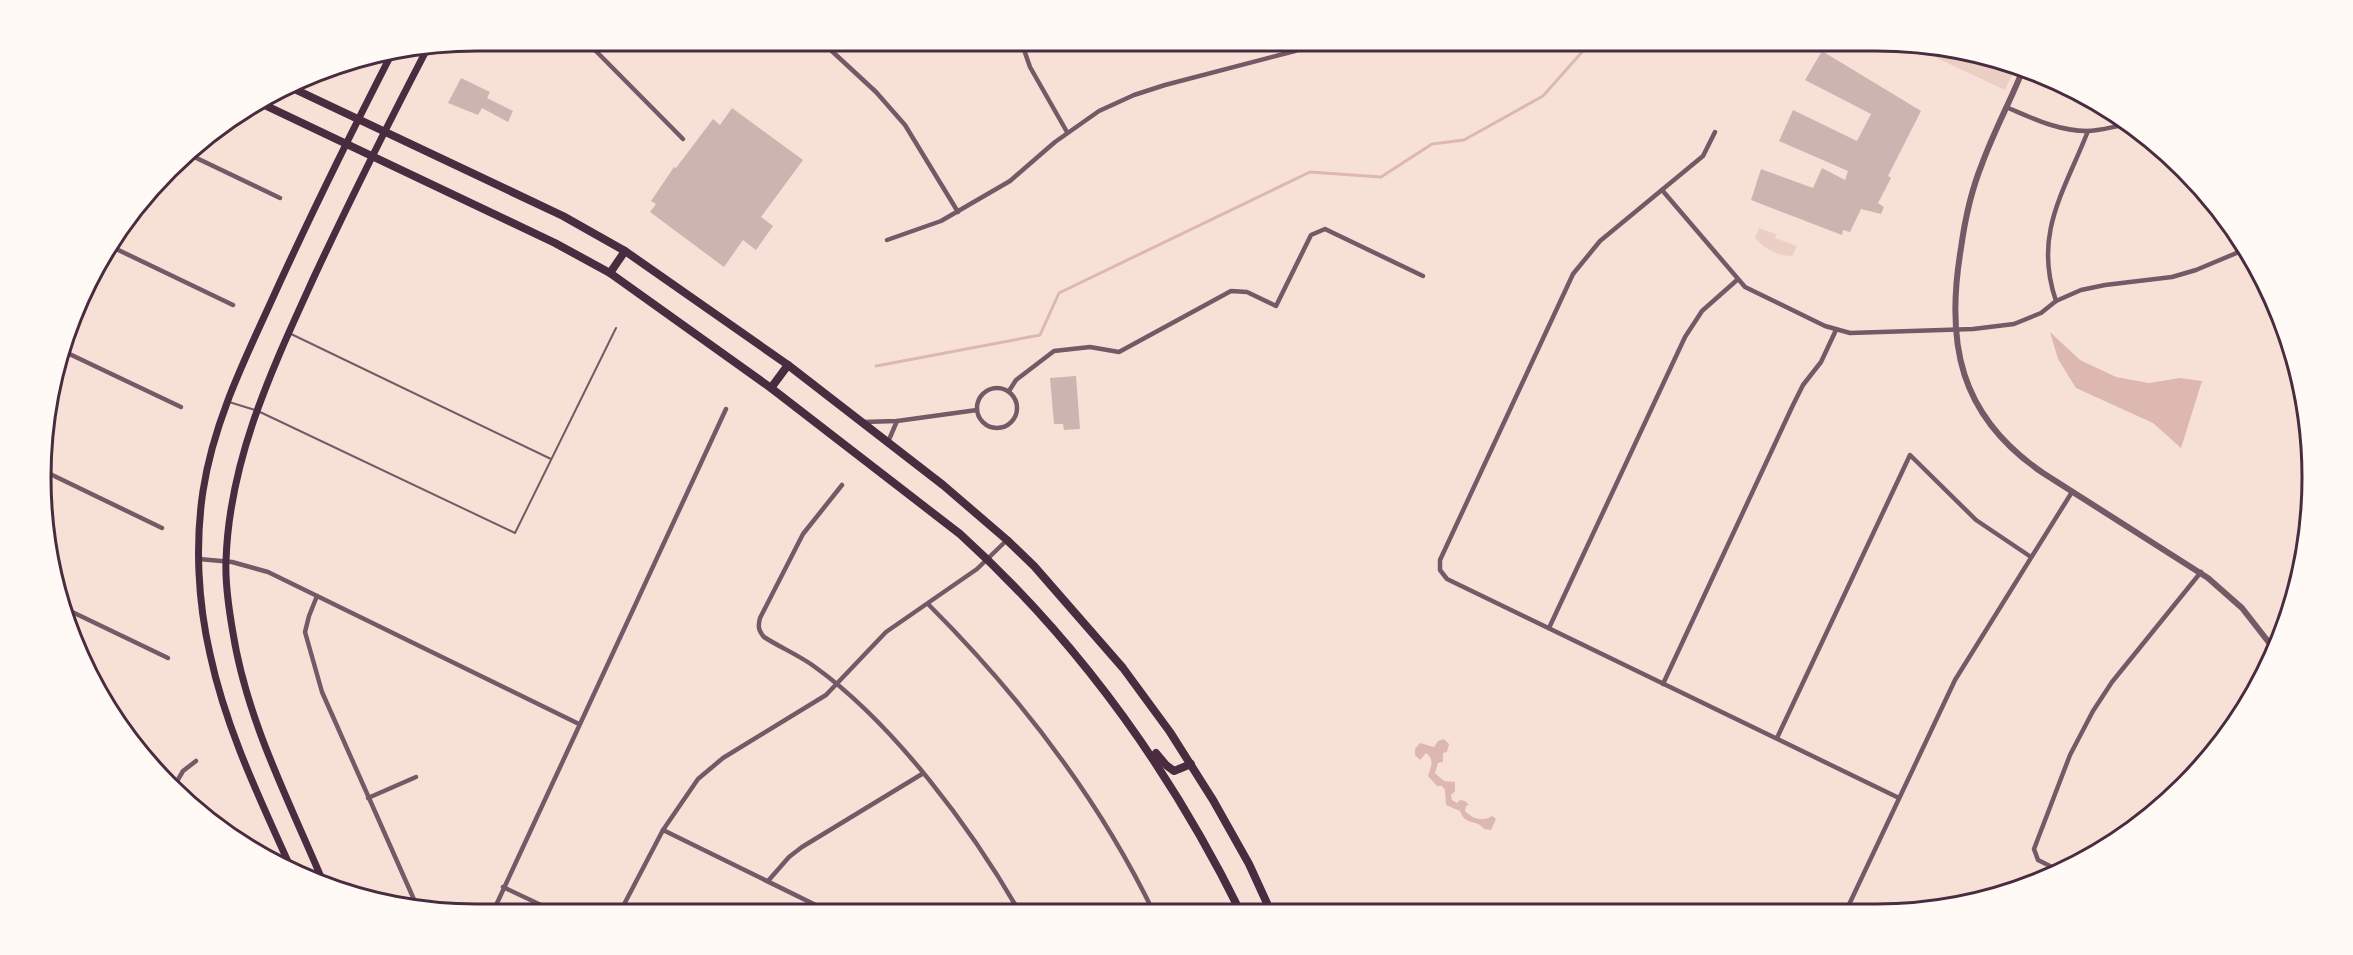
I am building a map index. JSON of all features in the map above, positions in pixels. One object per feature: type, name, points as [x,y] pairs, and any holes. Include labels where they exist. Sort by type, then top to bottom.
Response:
[{"type":"main road","points":[[320,874],[265,744],[248,696],[233,635],[226,562],[236,482],[256,411],[289,333],[384,132],[424,55]]},
{"type":"main road","points":[[287,859],[244,764],[221,699],[204,624],[199,559],[203,491],[226,402],[345,144],[388,61]]},
{"type":"main road","points":[[298,91],[563,216],[625,251],[788,365],[944,485],[1007,540],[1048,582],[1123,668],[1191,764],[1249,864],[1267,904]]},
{"type":"main road","points":[[267,106],[555,243],[610,273],[771,388],[960,534],[988,559],[1064,642],[1146,747],[1188,813],[1237,904]]},
{"type":"main road","points":[[610,273],[625,251]]},
{"type":"main road","points":[[771,388],[788,365]]},
{"type":"main road","points":[[1127,722],[1136,727],[1166,765],[1174,771],[1191,764]]},
{"type":"street","points":[[597,51],[683,139]]},
{"type":"street","points":[[833,51],[876,92],[905,125],[958,212]]},
{"type":"street","points":[[1025,51],[1030,67],[1067,132]]},
{"type":"street","points":[[887,240],[924,228],[958,212],[1021,174],[1067,132],[1099,111],[1134,95],[1295,51]]},
{"type":"street","points":[[2020,76],[1981,165],[1969,204],[1955,280],[1954,329],[1959,361],[1968,386],[1989,423],[2019,456],[2200,572],[2242,608],[2269,643]]},
{"type":"street","points":[[2006,107],[2045,124],[2069,130],[2088,131],[2116,126]]},
{"type":"street","points":[[2056,301],[2047,264],[2049,237],[2054,214],[2088,131]]},
{"type":"street","points":[[1715,132],[1703,156],[1594,246],[1573,274],[1440,560],[1440,570],[1447,579],[1899,798]]},
{"type":"street","points":[[195,158],[280,198]]},
{"type":"street","points":[[1662,190],[1737,280],[1750,290],[1836,330],[1865,333],[2013,324],[2041,313],[2056,301],[2081,290],[2172,277],[2196,270],[2238,253]]},
{"type":"street","points":[[1009,392],[1016,380],[1054,351],[1090,347],[1119,352],[1231,291],[1247,292],[1276,306],[1311,235],[1325,229],[1423,276]]},
{"type":"street","points":[[117,250],[233,305]]},
{"type":"street","points":[[1549,628],[1685,338],[1702,311],[1737,280]]},
{"type":"street","points":[[1663,684],[1793,405],[1803,385],[1821,362],[1836,330]]},
{"type":"street","points":[[70,354],[181,407]]},
{"type":"street","points":[[996,388],[1014,396],[1018,410],[1007,426],[1000,428],[988,426],[977,410],[980,397],[990,389],[996,388]]},
{"type":"street","points":[[496,904],[726,409]]},
{"type":"street","points":[[863,422],[897,421],[977,410]]},
{"type":"street","points":[[888,442],[897,421]]},
{"type":"street","points":[[1777,738],[1910,455],[1976,520],[2031,557]]},
{"type":"street","points":[[51,474],[162,528]]},
{"type":"street","points":[[842,485],[803,534],[765,607],[758,627],[764,637],[814,666],[838,684],[898,744],[978,848],[1015,904]]},
{"type":"street","points":[[1850,904],[1955,680],[2072,492]]},
{"type":"street","points":[[624,904],[663,830],[690,788],[710,768],[811,707],[838,684],[886,632],[977,569],[1007,540]]},
{"type":"street","points":[[199,559],[226,562],[268,572],[579,724]]},
{"type":"street","points":[[2051,866],[2038,860],[2034,853],[2034,846],[2066,765],[2093,711],[2112,682],[2200,572]]},
{"type":"street","points":[[317,596],[305,632],[322,692],[414,899]]},
{"type":"street","points":[[928,604],[990,669],[1073,774],[1114,839],[1149,904]]},
{"type":"street","points":[[73,612],[168,658]]},
{"type":"street","points":[[177,780],[183,771],[196,761]]},
{"type":"street","points":[[768,881],[789,857],[802,847],[922,774]]},
{"type":"street","points":[[368,798],[416,777]]},
{"type":"street","points":[[663,830],[814,904]]},
{"type":"street","points":[[503,887],[539,904]]},
{"type":"lane","points":[[226,402],[256,411],[515,533],[616,328]]},
{"type":"lane","points":[[289,333],[551,459]]},
{"type":"shaded area","points":[[1930,55],[1959,59],[2012,74],[2005,90]]},
{"type":"shaded area","points":[[1759,228],[1776,234],[1775,238],[1797,246],[1792,256],[1776,253],[1763,245],[1755,238]]},
{"type":"shaded area","points":[[2050,332],[2080,360],[2116,377],[2149,383],[2180,378],[2202,381],[2181,448],[2153,423],[2076,388],[2058,359]]},
{"type":"shaded area","points":[[1444,739],[1449,744],[1447,752],[1443,753],[1443,762],[1438,763],[1435,773],[1444,781],[1455,782],[1455,791],[1451,795],[1452,800],[1457,803],[1460,800],[1465,801],[1469,805],[1466,806],[1465,811],[1468,814],[1478,819],[1492,816],[1496,819],[1491,830],[1468,821],[1460,811],[1446,805],[1445,790],[1442,786],[1437,786],[1428,776],[1432,764],[1431,758],[1426,753],[1420,760],[1415,755],[1415,749],[1420,743],[1434,747],[1438,741]]},
{"type":"building","points":[[1822,51],[1921,111],[1888,176],[1891,178],[1878,203],[1884,207],[1881,214],[1861,209],[1850,232],[1843,230],[1842,235],[1751,200],[1761,169],[1813,188],[1822,168],[1845,180],[1848,171],[1779,141],[1793,110],[1857,141],[1871,114],[1805,80]]},
{"type":"building","points":[[461,78],[490,92],[487,98],[513,111],[508,122],[482,108],[478,115],[448,103]]},
{"type":"building","points":[[732,108],[803,160],[761,217],[773,226],[756,250],[743,240],[724,267],[650,212],[656,204],[651,201],[674,167],[676,168],[713,119],[720,125]]},
{"type":"building","points":[[1076,376],[1080,429],[1064,430],[1063,424],[1054,424],[1050,378]]},
{"type":"waterway","points":[[876,366],[1040,335],[1059,293],[1310,172],[1381,177],[1432,144],[1464,140],[1543,96],[1582,51]]}]
